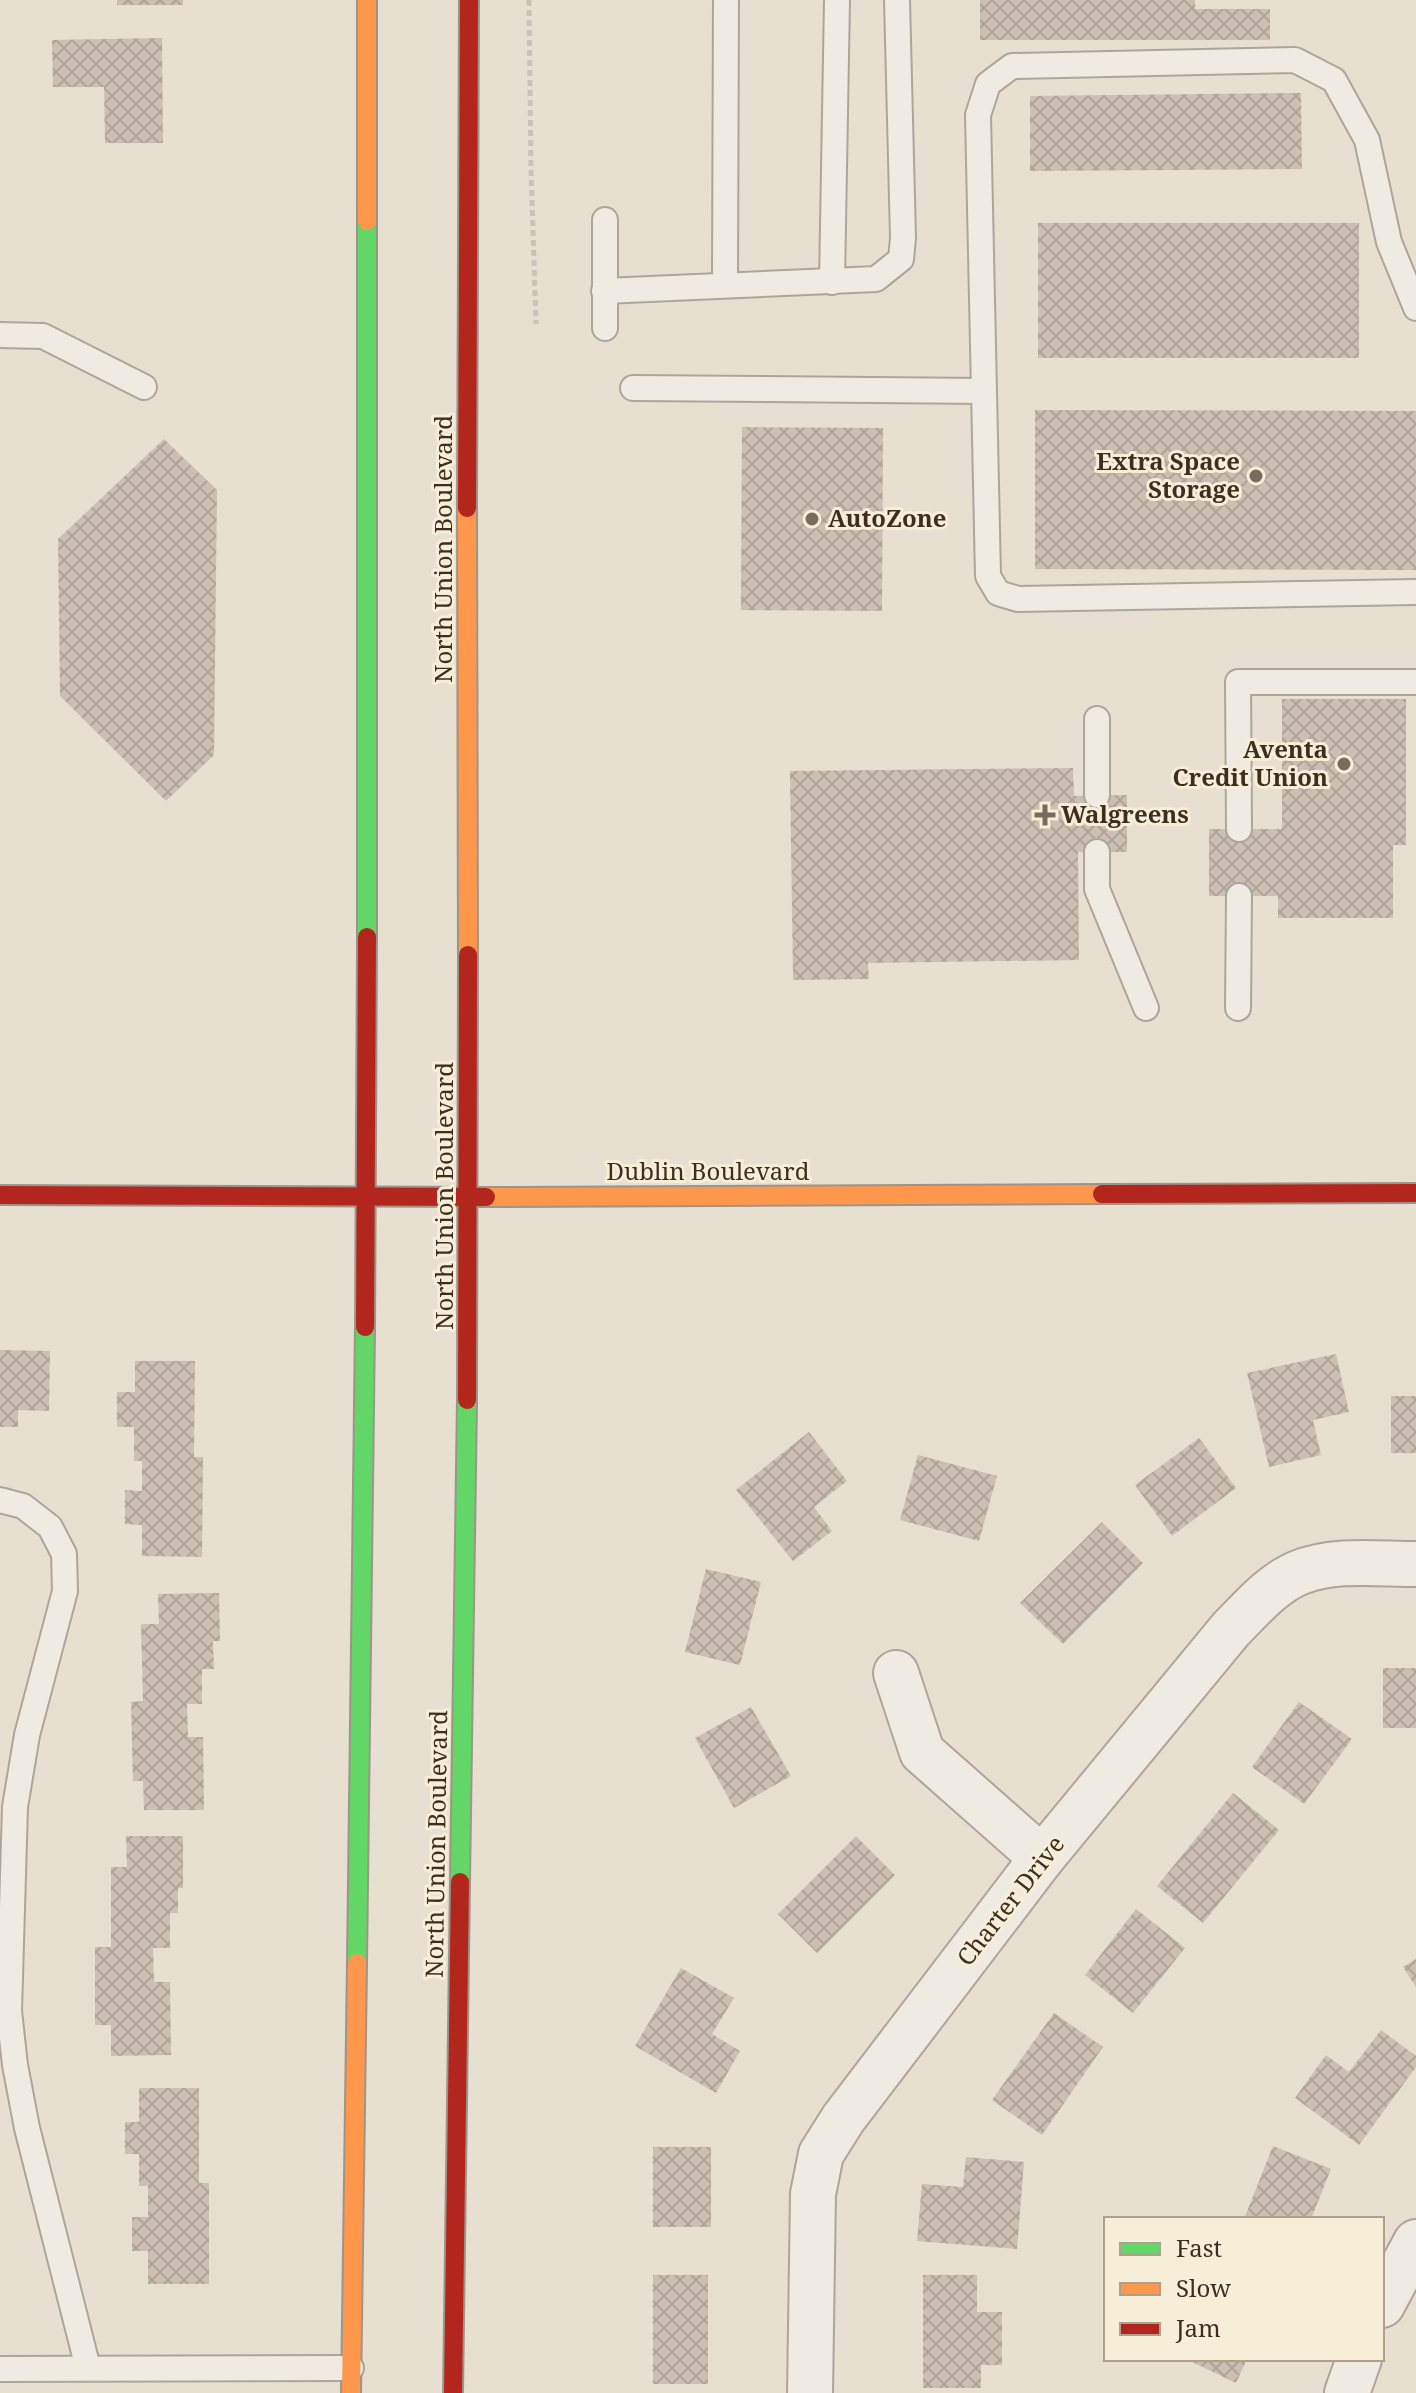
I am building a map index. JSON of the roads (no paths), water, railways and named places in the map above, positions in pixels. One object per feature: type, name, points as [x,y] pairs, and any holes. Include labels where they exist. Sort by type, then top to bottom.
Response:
[{"type":"main road","points":[[351,2381],[367,1196],[367,0]]},
{"type":"main road","name":"North Union Boulevard","points":[[453,2393],[469,1196],[469,0]]},
{"type":"main road","name":"Dublin Boulevard","points":[[0,1195],[1416,1193]]},
{"type":"street","name":"Charter Drive","points":[[810,2393],[810,2230],[813,2194],[821,2154],[852,2107],[1042,1858],[1231,1629],[1264,1596],[1298,1573],[1342,1563],[1416,1564]]},
{"type":"street","points":[[896,1673],[922,1752],[1042,1858]]},
{"type":"street","points":[[1384,2301],[1416,2242]]},
{"type":"street","points":[[1347,2393],[1358,2361]]},
{"type":"lane","points":[[725,285],[726,0]]},
{"type":"lane","points":[[832,282],[837,0]]},
{"type":"lane","points":[[604,291],[876,279],[901,259],[897,0]]},
{"type":"lane","points":[[1416,308],[1389,242],[1367,140],[1334,80],[1295,60],[1012,66],[988,84],[978,115],[988,576],[998,593],[1018,599],[1416,592]]},
{"type":"lane","points":[[605,220],[605,328]]},
{"type":"lane","points":[[0,335],[43,336],[144,387]]},
{"type":"lane","points":[[633,388],[984,391]]},
{"type":"lane","points":[[1239,829],[1238,682],[1416,682]]},
{"type":"lane","points":[[1097,719],[1097,795]]},
{"type":"lane","points":[[1097,852],[1097,889],[1146,1008]]},
{"type":"lane","points":[[1238,1008],[1239,896]]},
{"type":"lane","points":[[0,1500],[23,1506],[50,1527],[64,1554],[65,1591],[27,1735],[15,1807],[9,2011],[27,2128],[88,2368]]},
{"type":"lane","points":[[0,2369],[88,2368],[351,2381]]},
{"type":"place","name":"Extra Space Storage","points":[[1256,476]]},
{"type":"place","name":"AutoZone","points":[[812,519]]},
{"type":"place","name":"Aventa Credit Union","points":[[1344,764]]},
{"type":"place","name":"Walgreens","points":[[1045,815]]}]
